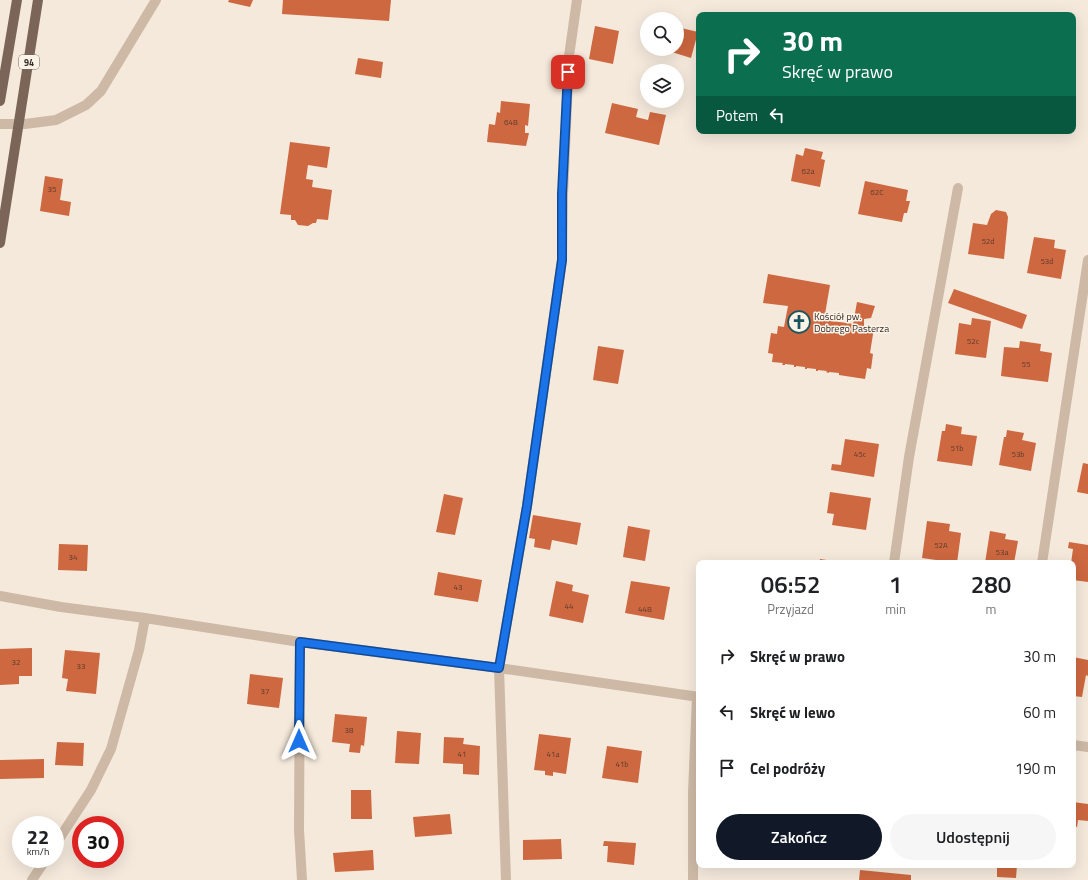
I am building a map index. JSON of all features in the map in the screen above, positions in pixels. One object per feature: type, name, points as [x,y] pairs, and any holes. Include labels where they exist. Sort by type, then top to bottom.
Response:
[{"type":"main road","name":"94","points":[[0,101],[17,0]]},
{"type":"main road","name":"94","points":[[0,242],[20,123],[38,0]]},
{"type":"street","points":[[0,124],[56,120],[86,105],[101,91],[156,0]]},
{"type":"street","points":[[506,880],[499,668],[527,506],[562,260],[562,194],[569,56],[577,0]]},
{"type":"street","points":[[894,560],[910,457],[958,188]]},
{"type":"street","points":[[1042,560],[1088,260]]},
{"type":"street","points":[[0,596],[61,607],[145,618],[300,642],[499,668],[696,697]]},
{"type":"street","points":[[64,830],[91,790],[110,749],[139,650],[145,618]]},
{"type":"street","points":[[300,642],[298,830],[302,880]]},
{"type":"street","points":[[693,880],[693,793],[696,735]]},
{"type":"street","points":[[1076,745],[1088,747]]},
{"type":"street","points":[[32,880],[40,868]]},
{"type":"building","points":[[229,0],[253,0],[250,7],[228,2]]},
{"type":"building","points":[[283,0],[391,0],[389,21],[282,14]]},
{"type":"building","points":[[595,26],[619,31],[613,64],[589,59]]},
{"type":"building","points":[[684,29],[696,32],[696,39],[691,58],[684,56]]},
{"type":"building","points":[[358,58],[383,62],[381,78],[355,74]]},
{"type":"building","points":[[501,101],[530,104],[528,126],[525,125],[525,133],[529,133],[526,146],[487,142],[489,124],[495,125],[497,112],[500,113]]},
{"type":"building","points":[[612,103],[638,109],[636,117],[648,120],[650,112],[666,115],[659,145],[605,133]]},
{"type":"building","points":[[290,142],[330,147],[327,168],[308,165],[306,179],[313,180],[312,187],[332,190],[328,220],[317,219],[316,223],[308,226],[298,225],[295,220],[291,220],[291,215],[280,214]]},
{"type":"building","points":[[805,148],[823,152],[821,159],[825,160],[820,187],[791,181],[796,154],[803,156]]},
{"type":"building","points":[[45,176],[63,179],[60,200],[71,202],[69,216],[40,211]]},
{"type":"building","points":[[865,181],[908,190],[906,201],[910,201],[907,213],[904,213],[902,222],[858,214]]},
{"type":"building","points":[[996,210],[1006,212],[1008,217],[1004,259],[968,254],[973,223],[987,225],[991,214]]},
{"type":"building","points":[[1034,237],[1055,240],[1054,248],[1066,250],[1061,279],[1027,273]]},
{"type":"building","name":"Kościół pw. Dobrego Pasterza","points":[[768,274],[830,285],[825,314],[814,312],[813,318],[853,324],[857,302],[875,306],[871,318],[864,319],[864,326],[874,328],[870,353],[873,354],[871,369],[867,368],[865,379],[839,375],[839,373],[816,371],[816,369],[805,369],[805,367],[794,367],[794,365],[782,365],[783,363],[772,362],[773,354],[768,353],[771,333],[777,334],[778,326],[784,327],[788,306],[763,303]]},
{"type":"building","points":[[954,289],[1027,315],[1022,329],[948,303]]},
{"type":"building","points":[[972,318],[991,321],[986,358],[955,354],[959,323],[971,325]]},
{"type":"building","points":[[1020,341],[1041,344],[1040,351],[1052,353],[1048,382],[1001,376],[1004,347],[1019,348]]},
{"type":"building","points":[[598,346],[624,350],[618,384],[593,380]]},
{"type":"building","points":[[946,424],[962,427],[961,434],[977,436],[972,466],[937,461],[942,431],[945,431]]},
{"type":"building","points":[[1007,430],[1024,433],[1022,440],[1036,443],[1031,471],[999,465],[1004,437],[1006,437]]},
{"type":"building","points":[[845,439],[879,444],[874,477],[831,470],[832,464],[841,465]]},
{"type":"building","points":[[1083,463],[1088,464],[1088,494],[1077,492]]},
{"type":"building","points":[[830,492],[871,498],[866,530],[832,525],[834,514],[827,513]]},
{"type":"building","points":[[444,494],[463,498],[455,535],[436,532]]},
{"type":"building","points":[[533,515],[581,523],[577,545],[552,540],[550,550],[534,547],[535,539],[529,538]]},
{"type":"building","points":[[927,521],[950,524],[949,531],[961,533],[957,560],[936,560],[922,558]]},
{"type":"building","points":[[628,526],[650,530],[645,561],[623,557]]},
{"type":"building","points":[[990,531],[1006,534],[1005,539],[1018,541],[1015,560],[985,560]]},
{"type":"building","points":[[1069,542],[1088,545],[1088,582],[1076,580],[1076,560],[1071,560],[1073,549],[1068,548]]},
{"type":"building","points":[[59,544],[88,545],[87,571],[58,570]]},
{"type":"building","points":[[438,572],[482,580],[478,602],[434,595]]},
{"type":"building","points":[[556,581],[573,585],[572,591],[589,595],[583,623],[549,616]]},
{"type":"building","points":[[631,581],[670,587],[664,620],[625,613]]},
{"type":"building","points":[[32,648],[32,676],[19,676],[19,684],[0,685],[0,649]]},
{"type":"building","points":[[65,650],[100,653],[96,694],[66,691],[68,679],[62,678]]},
{"type":"building","points":[[1076,658],[1088,660],[1088,676],[1086,675],[1082,697],[1076,696]]},
{"type":"building","points":[[250,674],[283,678],[279,708],[247,704]]},
{"type":"building","points":[[335,714],[367,717],[364,746],[361,745],[360,753],[349,752],[350,744],[332,742]]},
{"type":"building","points":[[397,731],[421,733],[419,764],[395,763]]},
{"type":"building","points":[[539,734],[571,738],[566,774],[553,772],[553,776],[545,775],[545,771],[534,770]]},
{"type":"building","points":[[444,737],[464,738],[463,744],[480,746],[479,775],[463,774],[463,764],[443,763]]},
{"type":"building","points":[[57,742],[84,743],[83,766],[55,765]]},
{"type":"building","points":[[607,746],[642,751],[638,783],[602,778]]},
{"type":"building","points":[[44,759],[44,778],[0,779],[0,760]]},
{"type":"building","points":[[351,790],[371,790],[372,819],[351,819]]},
{"type":"building","points":[[1076,802],[1088,804],[1088,821],[1078,820],[1077,827]]},
{"type":"building","points":[[450,814],[452,834],[415,837],[413,817]]},
{"type":"building","points":[[561,839],[562,859],[523,860],[523,840]]},
{"type":"building","points":[[604,841],[636,843],[634,865],[607,862],[608,846],[603,846]]},
{"type":"building","points":[[373,850],[374,870],[335,872],[333,853]]},
{"type":"building","points":[[997,868],[1017,868],[1016,878],[997,877]]},
{"type":"building","points":[[860,870],[911,875],[911,880],[859,880]]},
{"type":"place","name":"Kościół pw. Dobrego Pasterza","points":[[799,322]]},
{"type":"route","points":[[299,741],[300,642],[499,668],[527,506],[562,260],[562,194],[568,72]]}]
